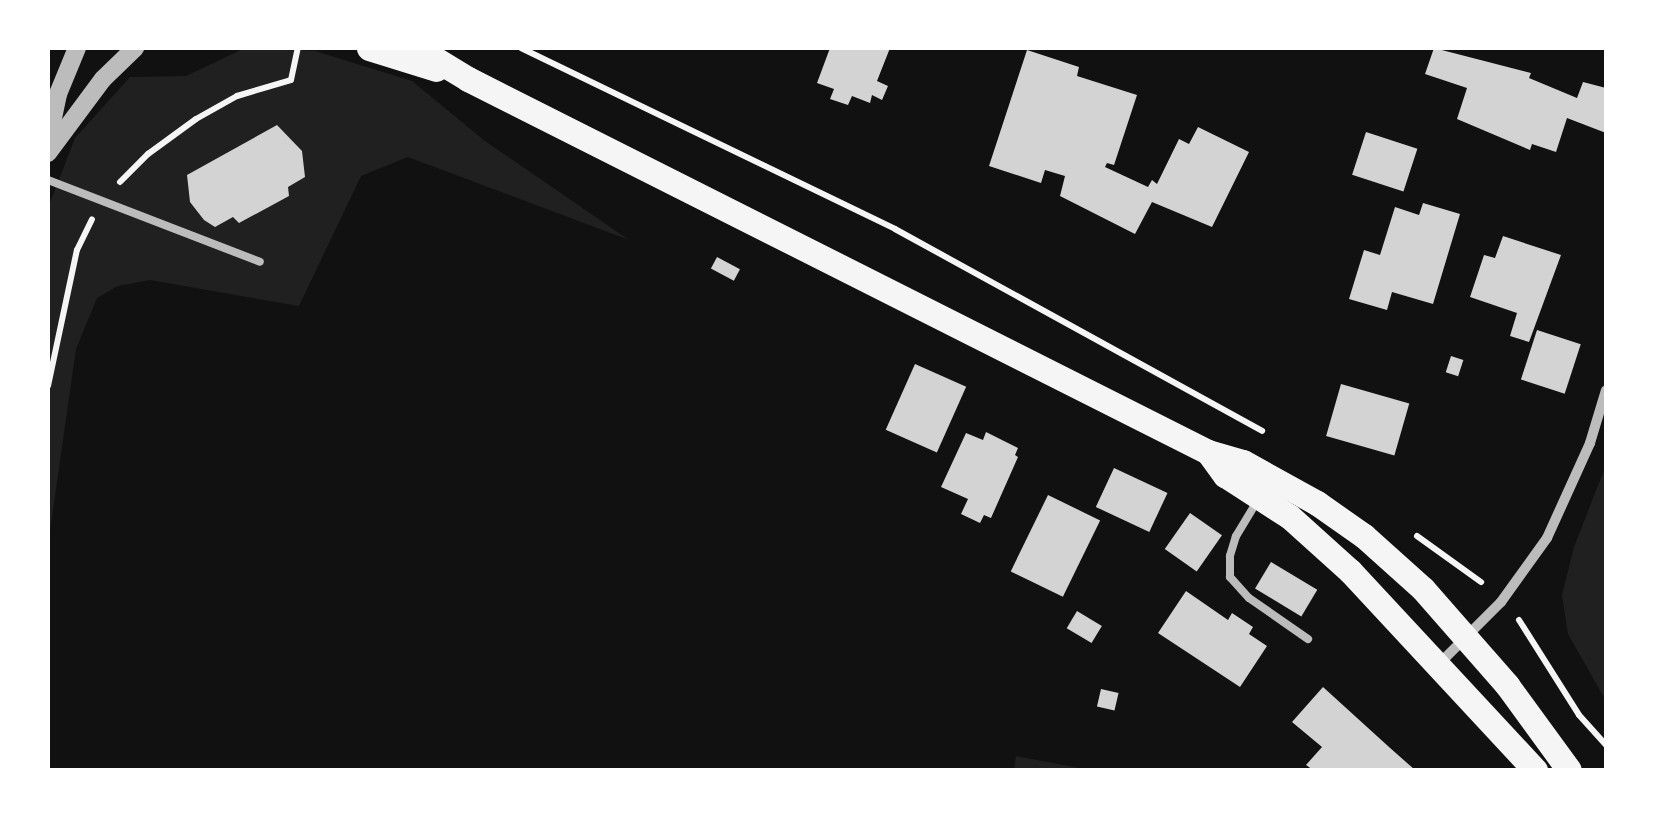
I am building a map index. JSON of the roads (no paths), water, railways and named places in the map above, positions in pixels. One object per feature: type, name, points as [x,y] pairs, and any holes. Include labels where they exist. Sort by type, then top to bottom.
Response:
[{"type":"main road","points":[[369,48],[468,78]]},
{"type":"main road","points":[[417,48],[468,78],[1208,452],[1243,462],[1290,517],[1350,571],[1535,770]]},
{"type":"main road","points":[[1266,488],[1364,536],[1423,590],[1466,638],[1569,770]]},
{"type":"street","points":[[48,142],[58,94],[78,48]]},
{"type":"street","points":[[48,153],[103,79],[135,48]]},
{"type":"street","points":[[1438,664],[1501,602],[1548,538],[1590,442],[1606,390]]},
{"type":"lane","points":[[48,180],[260,262]]},
{"type":"lane","points":[[1266,488],[1236,536],[1230,556],[1230,577],[1249,598],[1308,639]]}]
